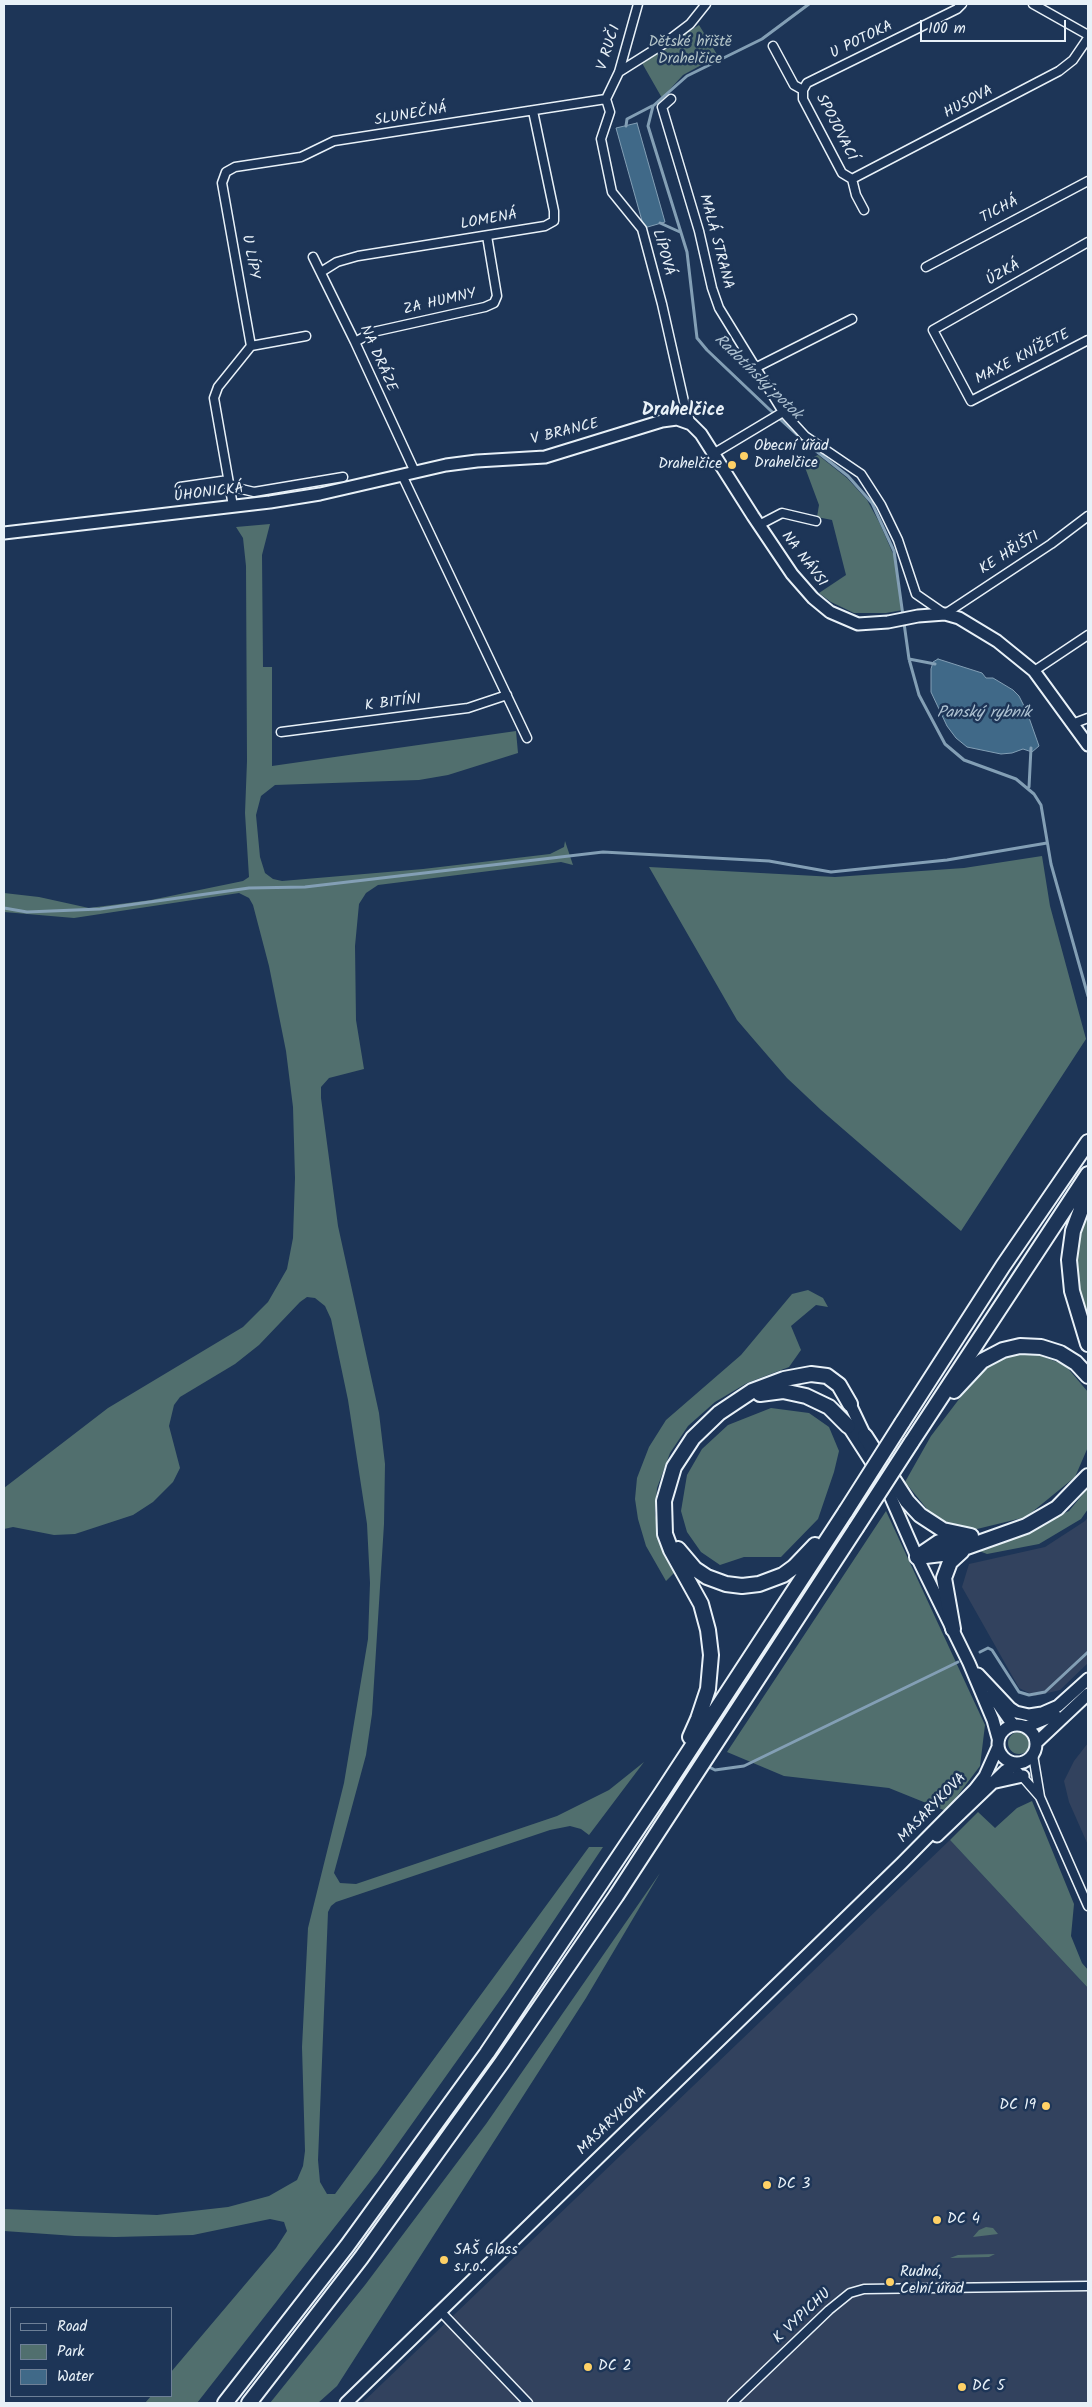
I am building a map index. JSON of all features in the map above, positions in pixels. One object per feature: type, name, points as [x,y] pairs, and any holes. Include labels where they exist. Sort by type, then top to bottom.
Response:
[{"type":"highway","points":[[225,2403],[347,2246],[487,2052],[661,1794],[1004,1266],[1088,1142]]},
{"type":"highway","points":[[248,2403],[361,2258],[502,2062],[621,1887],[1088,1174]]},
{"type":"highway","points":[[1088,1191],[1073,1231],[1069,1269],[1074,1303],[1088,1344]]},
{"type":"highway","points":[[911,1443],[974,1368],[988,1357],[1002,1350],[1031,1346],[1050,1350],[1069,1358],[1088,1376]]},
{"type":"highway","points":[[661,1794],[698,1719],[708,1689],[711,1666],[710,1643],[705,1616],[696,1594],[668,1544],[664,1514],[667,1487],[683,1451],[698,1432],[724,1408],[760,1388],[784,1379],[811,1374],[827,1376],[836,1381],[850,1404]]},
{"type":"highway","points":[[724,1408],[763,1393],[791,1392],[822,1403],[848,1426]]},
{"type":"highway","points":[[866,1436],[907,1501],[920,1515],[943,1530],[971,1536]]},
{"type":"highway","points":[[918,1557],[944,1555],[964,1549],[1036,1521],[1057,1508],[1088,1476]]},
{"type":"highway","points":[[664,1514],[676,1546],[695,1569],[719,1582],[742,1586],[768,1581],[794,1568],[846,1511]]},
{"type":"highway","points":[[918,1557],[938,1542],[1014,1531]]},
{"type":"highway","points":[[953,1629],[944,1578],[950,1562],[964,1549]]},
{"type":"main road","name":"V BRANCE","points":[[415,472],[477,461],[545,457],[668,419],[685,420],[691,424]]},
{"type":"main road","name":"NA NÁVSI","points":[[691,424],[701,434],[792,574],[813,598],[830,612],[858,624],[945,614]]},
{"type":"main road","name":"ÚHONICKÁ","points":[[4,533],[320,494],[415,472]]},
{"type":"main road","points":[[945,614],[959,618],[997,641],[1034,671],[1088,745]]},
{"type":"main road","points":[[850,1404],[866,1436],[886,1490]]},
{"type":"main road","points":[[848,1426],[886,1490],[969,1663],[1003,1758],[1013,1765],[1025,1762],[1033,1755],[1036,1743],[1034,1734],[1026,1727]]},
{"type":"main road","points":[[969,1663],[987,1685],[1016,1712],[1036,1715],[1058,1706],[1088,1679]]},
{"type":"main road","points":[[987,1685],[998,1706],[1013,1725]]},
{"type":"main road","points":[[998,1742],[1005,1728],[1013,1725],[1026,1727],[1053,1716],[1088,1686]]},
{"type":"main road","points":[[1036,1743],[1088,1694]]},
{"type":"main road","name":"MASARYKOVA","points":[[346,2403],[902,1863],[975,1789],[985,1776],[998,1742]]},
{"type":"main road","name":"MASARYKOVA","points":[[902,1863],[927,1845],[1013,1765]]},
{"type":"main road","points":[[992,1784],[1008,1778],[1023,1776]]},
{"type":"street","name":"V RUČI","points":[[606,99],[619,72],[638,4]]},
{"type":"street","points":[[619,72],[665,43],[690,24],[706,4]]},
{"type":"street","name":"U POTOKA","points":[[803,90],[807,83],[957,9],[962,4]]},
{"type":"street","points":[[1033,4],[1088,36]]},
{"type":"street","name":"HUSOVA","points":[[852,179],[1059,71],[1073,60],[1088,36]]},
{"type":"street","name":"SPOJOVACÍ","points":[[773,46],[794,85],[803,90],[803,98],[842,173],[852,179],[856,195],[864,210]]},
{"type":"street","name":"SLUNEČNÁ","points":[[226,172],[235,167],[301,157],[334,141],[606,99]]},
{"type":"street","name":"LÍPOVÁ","points":[[606,99],[610,112],[601,139],[612,192],[642,229],[691,424]]},
{"type":"street","name":"MALÁ STRANA","points":[[671,99],[662,107],[701,236],[712,288],[719,308],[781,413],[805,436],[861,474],[881,505],[898,540],[916,594],[945,614]]},
{"type":"street","name":"LOMENÁ","points":[[320,272],[337,262],[358,256],[545,226],[554,220],[554,211],[533,111]]},
{"type":"street","name":"U LÍPY","points":[[226,172],[222,183],[251,346]]},
{"type":"street","name":"TICHÁ","points":[[926,267],[1088,181]]},
{"type":"street","name":"ZA HUMNY","points":[[355,342],[373,332],[485,307],[494,303],[496,296],[487,236]]},
{"type":"street","name":"ÚZKÁ","points":[[971,400],[933,330],[1088,242]]},
{"type":"street","name":"NA DRÁZE","points":[[313,257],[355,342],[415,472]]},
{"type":"street","points":[[755,368],[852,319]]},
{"type":"street","points":[[234,506],[214,398],[218,387],[251,346],[306,336]]},
{"type":"street","name":"MAXE KNÍŽETE","points":[[971,400],[1088,340]]},
{"type":"street","points":[[713,454],[781,413]]},
{"type":"street","points":[[402,475],[527,738]]},
{"type":"street","points":[[180,487],[229,483],[254,492],[343,476]]},
{"type":"street","points":[[759,525],[782,512],[816,521]]},
{"type":"street","name":"KE HŘIŠTI","points":[[945,614],[1051,544],[1088,516]]},
{"type":"street","points":[[1034,671],[1088,635]]},
{"type":"street","name":"K BITÍNI","points":[[281,732],[468,708],[507,695]]},
{"type":"street","points":[[1072,724],[1088,718]]},
{"type":"street","points":[[1033,1755],[1040,1797],[1088,1906]]},
{"type":"street","points":[[1013,1765],[1040,1797]]},
{"type":"street","name":"K VYPICHU","points":[[732,2403],[829,2310],[850,2293],[864,2289],[1088,2286]]},
{"type":"street","points":[[440,2311],[528,2403]]},
{"type":"shaded area","points":[[1088,1517],[1088,1663],[1060,1690],[1035,1696],[1019,1688],[962,1587],[969,1564],[1045,1547],[1085,1521]]},
{"type":"shaded area","points":[[1088,1743],[1088,1845],[1069,1802],[1064,1781],[1074,1761]]},
{"type":"shaded area","points":[[950,1840],[1088,1988],[1088,2403],[362,2403]]},
{"type":"green space","name":"Dětské hřiště Drahelčice","points":[[699,25],[718,56],[683,75],[662,98],[642,63]]},
{"type":"green space","points":[[818,455],[847,478],[867,500],[894,556],[903,610],[886,613],[854,613],[831,602],[819,593],[846,575],[832,520],[817,517],[819,505],[803,462]]},
{"type":"green space","points":[[270,524],[262,555],[263,667],[272,667],[272,766],[516,731],[518,753],[448,775],[419,780],[275,785],[261,796],[256,815],[260,857],[265,873],[273,879],[282,881],[423,869],[550,854],[564,847],[565,841],[573,865],[561,862],[378,885],[366,893],[359,904],[355,946],[356,1020],[364,1069],[329,1078],[321,1087],[321,1098],[338,1226],[379,1413],[385,1464],[384,1524],[372,1714],[366,1755],[334,1873],[340,1883],[356,1884],[557,1816],[609,1790],[644,1762],[589,1835],[581,1829],[570,1826],[550,1830],[336,1902],[331,1906],[328,1912],[318,2160],[320,2182],[327,2194],[335,2194],[589,1847],[603,1847],[508,1989],[377,2173],[197,2403],[145,2403],[150,2397],[172,2397],[172,2371],[276,2248],[287,2231],[284,2222],[270,2219],[193,2235],[75,2236],[4,2231],[4,2209],[157,2215],[228,2207],[269,2196],[297,2180],[303,2166],[305,2151],[302,2047],[308,1928],[344,1783],[368,1639],[370,1583],[367,1524],[348,1400],[331,1319],[325,1306],[315,1298],[307,1297],[259,1345],[235,1364],[180,1397],[174,1405],[169,1426],[180,1468],[173,1482],[153,1502],[133,1515],[75,1534],[54,1535],[13,1527],[4,1529],[4,1488],[108,1408],[243,1327],[268,1302],[287,1269],[293,1238],[295,1178],[293,1107],[286,1051],[269,966],[253,905],[249,898],[239,893],[74,918],[4,912],[4,893],[39,897],[89,908],[151,900],[243,881],[249,877],[245,813],[247,761],[246,566],[243,538],[236,527]]},
{"type":"green space","points":[[1042,856],[1050,906],[1086,1039],[961,1231],[821,1110],[787,1078],[737,1020],[649,867],[835,877],[964,868]]},
{"type":"green space","points":[[1088,1211],[1088,1324],[1076,1288],[1076,1249]]},
{"type":"green space","points":[[808,1290],[823,1298],[828,1307],[816,1305],[791,1326],[801,1350],[789,1367],[747,1383],[715,1402],[688,1426],[670,1453],[657,1488],[655,1513],[661,1543],[676,1571],[666,1581],[646,1546],[638,1519],[635,1499],[637,1478],[649,1447],[666,1420],[741,1355],[792,1294]]},
{"type":"green space","points":[[1028,1351],[1065,1365],[1088,1392],[1088,1447],[1075,1477],[1026,1517],[977,1529],[936,1520],[905,1482],[931,1436],[985,1365]]},
{"type":"green space","points":[[771,1408],[809,1413],[829,1427],[839,1451],[834,1472],[818,1519],[781,1557],[744,1557],[720,1565],[701,1552],[687,1532],[681,1511],[687,1475],[702,1449],[728,1425]]},
{"type":"green space","points":[[1088,1488],[1088,1509],[1081,1519],[1039,1544],[987,1554],[979,1551],[1069,1511]]},
{"type":"green space","points":[[886,1511],[985,1725],[980,1766],[946,1811],[889,1788],[784,1776],[727,1752]]},
{"type":"green space","points":[[1019,1732],[1027,1735],[1030,1743],[1027,1751],[1019,1754],[1011,1751],[1008,1743],[1011,1735]]},
{"type":"green space","points":[[1032,1801],[1074,1904],[1071,1936],[1082,1963],[1088,1970],[1088,1988],[950,1840],[978,1812],[995,1828],[1017,1808]]},
{"type":"green space","points":[[660,1873],[586,1998],[337,2386],[318,2403],[270,2403],[365,2285],[486,2124]]},
{"type":"green space","points":[[986,2227],[993,2228],[998,2234],[973,2237],[979,2230]]},
{"type":"green space","points":[[995,2254],[989,2257],[950,2258],[958,2255]]},
{"type":"water","points":[[637,123],[665,222],[644,228],[616,128]]},
{"type":"water","name":"Panský rybník","points":[[938,659],[982,673],[986,678],[993,678],[1013,690],[1019,696],[1027,712],[1039,746],[1032,752],[1023,749],[1001,754],[967,747],[956,738],[947,726],[931,692],[931,669],[933,662]]},
{"type":"waterway","name":"Radotínský potok","points":[[809,4],[762,39],[687,76],[653,106],[648,126],[687,252],[697,338],[707,350],[806,443],[848,476],[872,503],[894,551],[909,659],[919,695],[945,744],[964,760],[1016,779],[1034,794],[1041,805],[1051,864],[1088,996]]},
{"type":"waterway","points":[[626,126],[627,119],[652,106]]},
{"type":"waterway","points":[[660,223],[680,232]]},
{"type":"waterway","points":[[909,659],[935,664]]},
{"type":"waterway","points":[[1029,787],[1031,748]]},
{"type":"waterway","points":[[4,908],[27,912],[100,909],[249,888],[305,887],[603,852],[769,861],[831,872],[947,860],[1047,843]]},
{"type":"waterway","points":[[980,1652],[988,1648],[992,1650],[1019,1692],[1029,1695],[1045,1692],[1088,1652]]},
{"type":"waterway","points":[[707,1766],[715,1770],[744,1766],[958,1662]]},
{"type":"place","name":"Obecní úřad Drahelčice","points":[[744,456]]},
{"type":"place","name":"Drahelčice","points":[[732,465]]},
{"type":"place","name":"DC 19","points":[[1046,2106]]},
{"type":"place","name":"DC 3","points":[[767,2185]]},
{"type":"place","name":"DC 4","points":[[937,2220]]},
{"type":"place","name":"SAŠ Glass s.r.o..","points":[[444,2260]]},
{"type":"place","name":"Rudná, Celní úřad","points":[[890,2282]]},
{"type":"place","name":"DC 2","points":[[588,2367]]},
{"type":"place","name":"DC 5","points":[[962,2387]]},
{"type":"district","name":"Drahelčice","points":[[683,412]]}]
